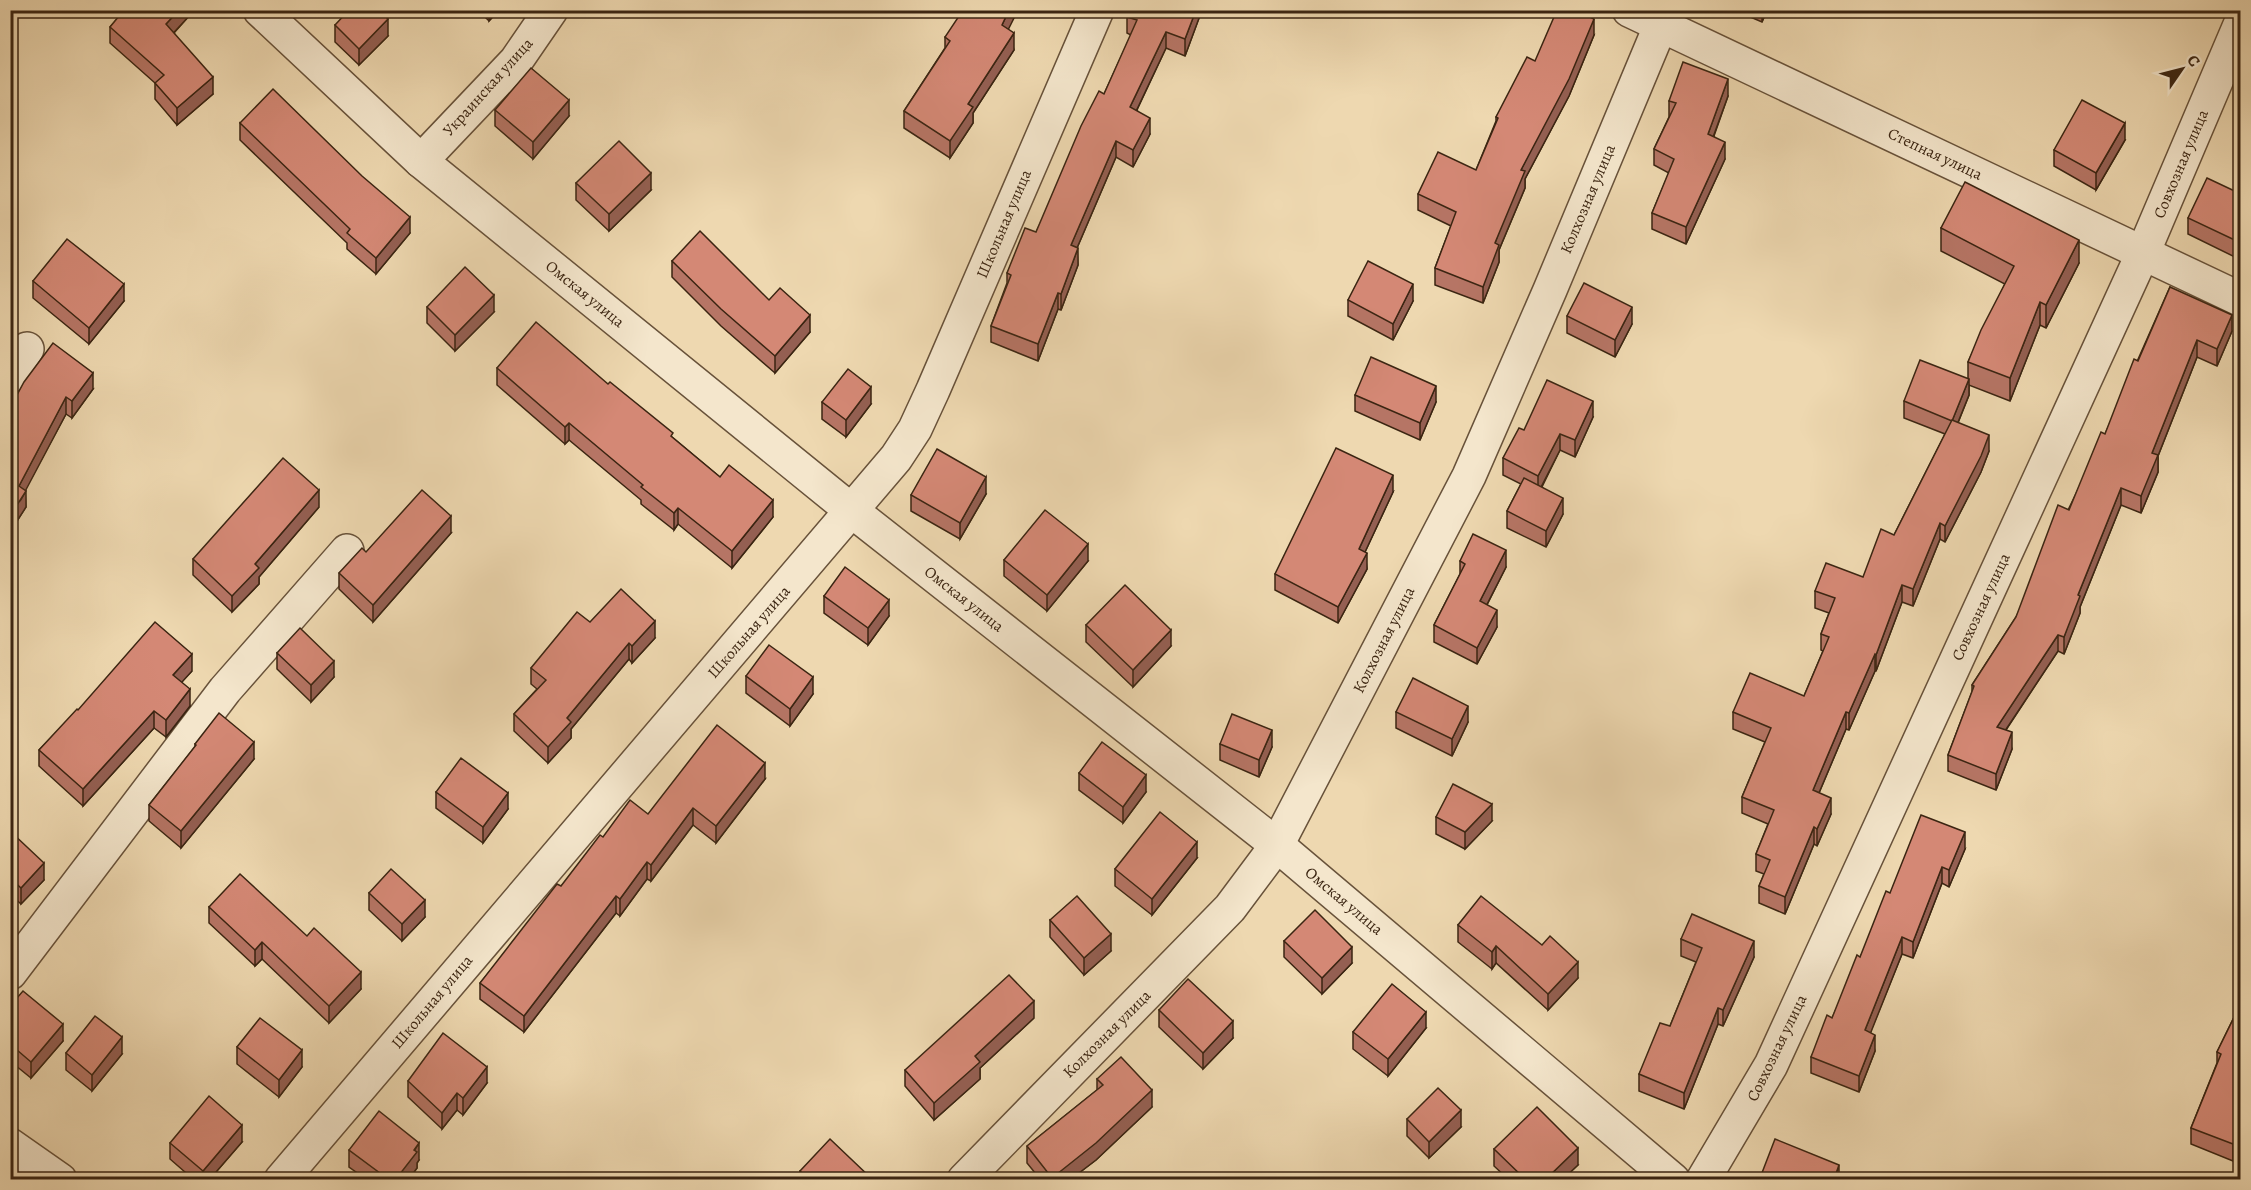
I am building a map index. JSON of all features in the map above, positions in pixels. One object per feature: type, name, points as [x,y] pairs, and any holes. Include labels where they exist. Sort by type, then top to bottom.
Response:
[{"type":"street","name":"Омская улица","points":[[260,10],[421,161],[852,512],[1277,845],[1673,1179]]},
{"type":"street","name":"Украинская улица","points":[[421,161],[516,61],[551,10]]},
{"type":"street","name":"Школьная улица","points":[[281,1179],[896,458],[915,429],[1097,10]]},
{"type":"street","name":"Степная улица","points":[[1629,10],[1664,17],[2241,299]]},
{"type":"street","name":"Колхозная улица","points":[[964,1179],[1230,908],[1277,845],[1468,476],[1550,290],[1664,17]]},
{"type":"street","name":"Совхозная улица","points":[[1703,1179],[1771,1065],[2143,253],[2241,25]]},
{"type":"street","points":[[10,973],[225,690],[347,551]]},
{"type":"street","points":[[10,1145],[60,1179]]},
{"type":"building","points":[[124,10],[179,10],[166,24],[213,77],[177,108],[155,83],[164,75],[110,27]]},
{"type":"building","points":[[349,10],[379,10],[388,19],[359,49],[335,25]]},
{"type":"building","points":[[963,10],[1009,10],[1002,25],[1014,33],[968,104],[973,107],[950,141],[904,111],[950,41],[945,37]]},
{"type":"building","points":[[1130,10],[1196,10],[1185,39],[1166,32],[1130,107],[1150,118],[1133,150],[1116,141],[1071,245],[1078,248],[1061,294],[1058,293],[1038,344],[991,326],[1011,275],[1007,273],[1025,228],[1036,232],[1081,126],[1099,91],[1104,94],[1137,20],[1127,17]]},
{"type":"building","points":[[1557,10],[1575,10],[1594,19],[1569,79],[1521,170],[1525,171],[1495,243],[1499,245],[1483,287],[1435,268],[1456,212],[1418,194],[1438,152],[1476,170],[1498,118],[1496,117],[1527,57],[1535,61]]},
{"type":"building","points":[[1683,62],[1728,79],[1708,134],[1725,142],[1686,227],[1652,213],[1674,159],[1654,149],[1676,103],[1669,101]]},
{"type":"building","points":[[531,68],[569,100],[533,142],[495,110]]},
{"type":"building","points":[[273,89],[362,176],[410,217],[376,258],[347,233],[350,229],[240,123]]},
{"type":"building","points":[[2082,100],[2125,123],[2096,173],[2054,150]]},
{"type":"building","points":[[619,141],[651,173],[609,214],[576,183]]},
{"type":"building","points":[[2207,178],[2241,194],[2241,243],[2188,218]]},
{"type":"building","points":[[1965,182],[2079,240],[2046,305],[2040,302],[2010,378],[1968,362],[1981,330],[2014,266],[1941,228]]},
{"type":"building","points":[[700,231],[769,300],[780,288],[810,315],[775,356],[721,309],[672,261]]},
{"type":"building","points":[[67,239],[124,284],[89,328],[33,281]]},
{"type":"building","points":[[1368,261],[1413,284],[1393,324],[1348,300]]},
{"type":"building","points":[[465,267],[494,295],[455,335],[427,307]]},
{"type":"building","points":[[1584,283],[1632,307],[1615,340],[1567,316]]},
{"type":"building","points":[[2170,287],[2232,315],[2217,349],[2197,340],[2152,453],[2158,455],[2141,496],[2121,488],[2078,595],[2080,596],[2064,637],[2058,635],[1997,727],[2012,732],[1996,774],[1948,755],[1974,686],[1972,685],[2016,617],[2058,505],[2069,510],[2101,432],[2105,434],[2134,359],[2138,361]]},
{"type":"building","points":[[536,322],[608,384],[610,382],[673,433],[671,436],[720,477],[729,465],[773,500],[732,551],[678,508],[674,513],[569,423],[565,427],[497,368]]},
{"type":"building","points":[[53,343],[93,373],[72,401],[66,397],[19,486],[26,491],[10,516],[10,408],[24,382]]},
{"type":"building","points":[[1371,357],[1436,386],[1420,423],[1355,395]]},
{"type":"building","points":[[1920,360],[1969,379],[1952,421],[1904,401]]},
{"type":"building","points":[[848,369],[871,387],[846,420],[822,402]]},
{"type":"building","points":[[1547,380],[1593,401],[1575,440],[1560,434],[1538,476],[1503,458],[1519,428],[1524,430]]},
{"type":"building","points":[[1952,420],[1989,435],[1981,456],[1945,526],[1940,523],[1913,589],[1902,585],[1876,655],[1849,713],[1846,712],[1813,790],[1831,798],[1817,829],[1814,827],[1785,897],[1759,886],[1770,860],[1756,854],[1774,810],[1742,797],[1771,728],[1733,712],[1750,673],[1804,696],[1829,637],[1821,634],[1835,598],[1815,591],[1826,563],[1863,577],[1881,529],[1894,535]]},
{"type":"building","points":[[1336,448],[1393,475],[1359,549],[1367,553],[1338,607],[1275,574]]},
{"type":"building","points":[[937,449],[986,477],[960,523],[911,495]]},
{"type":"building","points":[[283,458],[319,490],[255,564],[259,568],[232,596],[193,559]]},
{"type":"building","points":[[1524,478],[1563,498],[1546,531],[1507,511]]},
{"type":"building","points":[[422,490],[451,516],[373,605],[339,573],[362,548],[366,552]]},
{"type":"building","points":[[1045,510],[1088,544],[1047,595],[1004,560]]},
{"type":"building","points":[[1473,534],[1506,550],[1480,601],[1497,610],[1477,648],[1434,625],[1465,564],[1460,561]]},
{"type":"building","points":[[845,567],[889,600],[868,628],[824,596]]},
{"type":"building","points":[[1125,585],[1171,630],[1133,670],[1086,625]]},
{"type":"building","points":[[621,589],[655,621],[632,646],[629,643],[567,718],[571,722],[548,747],[514,714],[546,680],[531,668],[577,612],[590,622]]},
{"type":"building","points":[[155,622],[192,654],[173,675],[190,689],[166,720],[154,711],[83,789],[39,750],[78,710]]},
{"type":"building","points":[[300,628],[334,661],[311,685],[277,653]]},
{"type":"building","points":[[769,645],[813,677],[790,709],[746,676]]},
{"type":"building","points":[[1413,678],[1468,706],[1452,739],[1396,712]]},
{"type":"building","points":[[219,713],[254,742],[181,831],[149,805]]},
{"type":"building","points":[[1232,714],[1272,730],[1259,760],[1220,744]]},
{"type":"building","points":[[717,725],[765,763],[716,826],[693,808],[651,865],[647,862],[620,899],[616,896],[524,1016],[480,983],[557,884],[561,886],[600,835],[603,837],[630,800],[648,814]]},
{"type":"building","points":[[1102,742],[1146,775],[1123,807],[1079,773]]},
{"type":"building","points":[[461,758],[508,793],[483,827],[436,792]]},
{"type":"building","points":[[1453,784],[1492,804],[1465,832],[1436,817]]},
{"type":"building","points":[[1160,812],[1197,842],[1152,899],[1115,869]]},
{"type":"building","points":[[1921,815],[1965,832],[1949,870],[1942,867],[1913,942],[1902,937],[1865,1030],[1875,1035],[1859,1076],[1811,1057],[1827,1015],[1832,1018],[1857,955],[1860,957],[1886,891],[1890,893]]},
{"type":"building","points":[[10,831],[44,863],[21,888],[10,878]]},
{"type":"building","points":[[391,869],[425,900],[402,924],[369,893]]},
{"type":"building","points":[[240,874],[307,936],[314,928],[361,972],[329,1006],[262,942],[255,950],[209,907]]},
{"type":"building","points":[[1077,896],[1111,934],[1084,958],[1050,920]]},
{"type":"building","points":[[1481,896],[1542,945],[1550,936],[1578,962],[1548,994],[1496,946],[1492,952],[1458,925]]},
{"type":"building","points":[[1315,910],[1352,947],[1322,978],[1284,941]]},
{"type":"building","points":[[1692,914],[1754,941],[1723,1010],[1718,1008],[1684,1093],[1639,1074],[1660,1023],[1670,1026],[1702,948],[1681,939]]},
{"type":"building","points":[[1009,975],[1034,1001],[975,1056],[980,1062],[934,1103],[905,1070]]},
{"type":"building","points":[[1188,979],[1233,1021],[1203,1053],[1159,1010]]},
{"type":"building","points":[[1392,984],[1426,1012],[1388,1059],[1353,1032]]},
{"type":"building","points":[[23,991],[63,1024],[31,1062],[10,1044],[10,1006]]},
{"type":"building","points":[[2241,1003],[2241,1126],[2233,1144],[2191,1128],[2221,1054],[2217,1052]]},
{"type":"building","points":[[95,1016],[122,1037],[92,1075],[66,1053]]},
{"type":"building","points":[[260,1018],[302,1050],[279,1080],[237,1047]]},
{"type":"building","points":[[443,1033],[487,1067],[463,1098],[457,1093],[442,1113],[408,1081]]},
{"type":"building","points":[[1121,1057],[1152,1090],[1096,1143],[1052,1178],[1027,1146],[1103,1085],[1097,1079]]},
{"type":"building","points":[[1438,1088],[1461,1110],[1429,1142],[1407,1119]]},
{"type":"building","points":[[209,1096],[242,1125],[203,1171],[170,1143]]},
{"type":"building","points":[[1537,1107],[1578,1148],[1546,1179],[1525,1179],[1494,1149]]},
{"type":"building","points":[[379,1111],[419,1143],[414,1150],[417,1152],[396,1179],[388,1179],[349,1150]]},
{"type":"building","points":[[830,1139],[872,1179],[808,1179],[800,1171]]},
{"type":"building","points":[[1775,1139],[1839,1165],[1834,1179],[1760,1178]]}]
